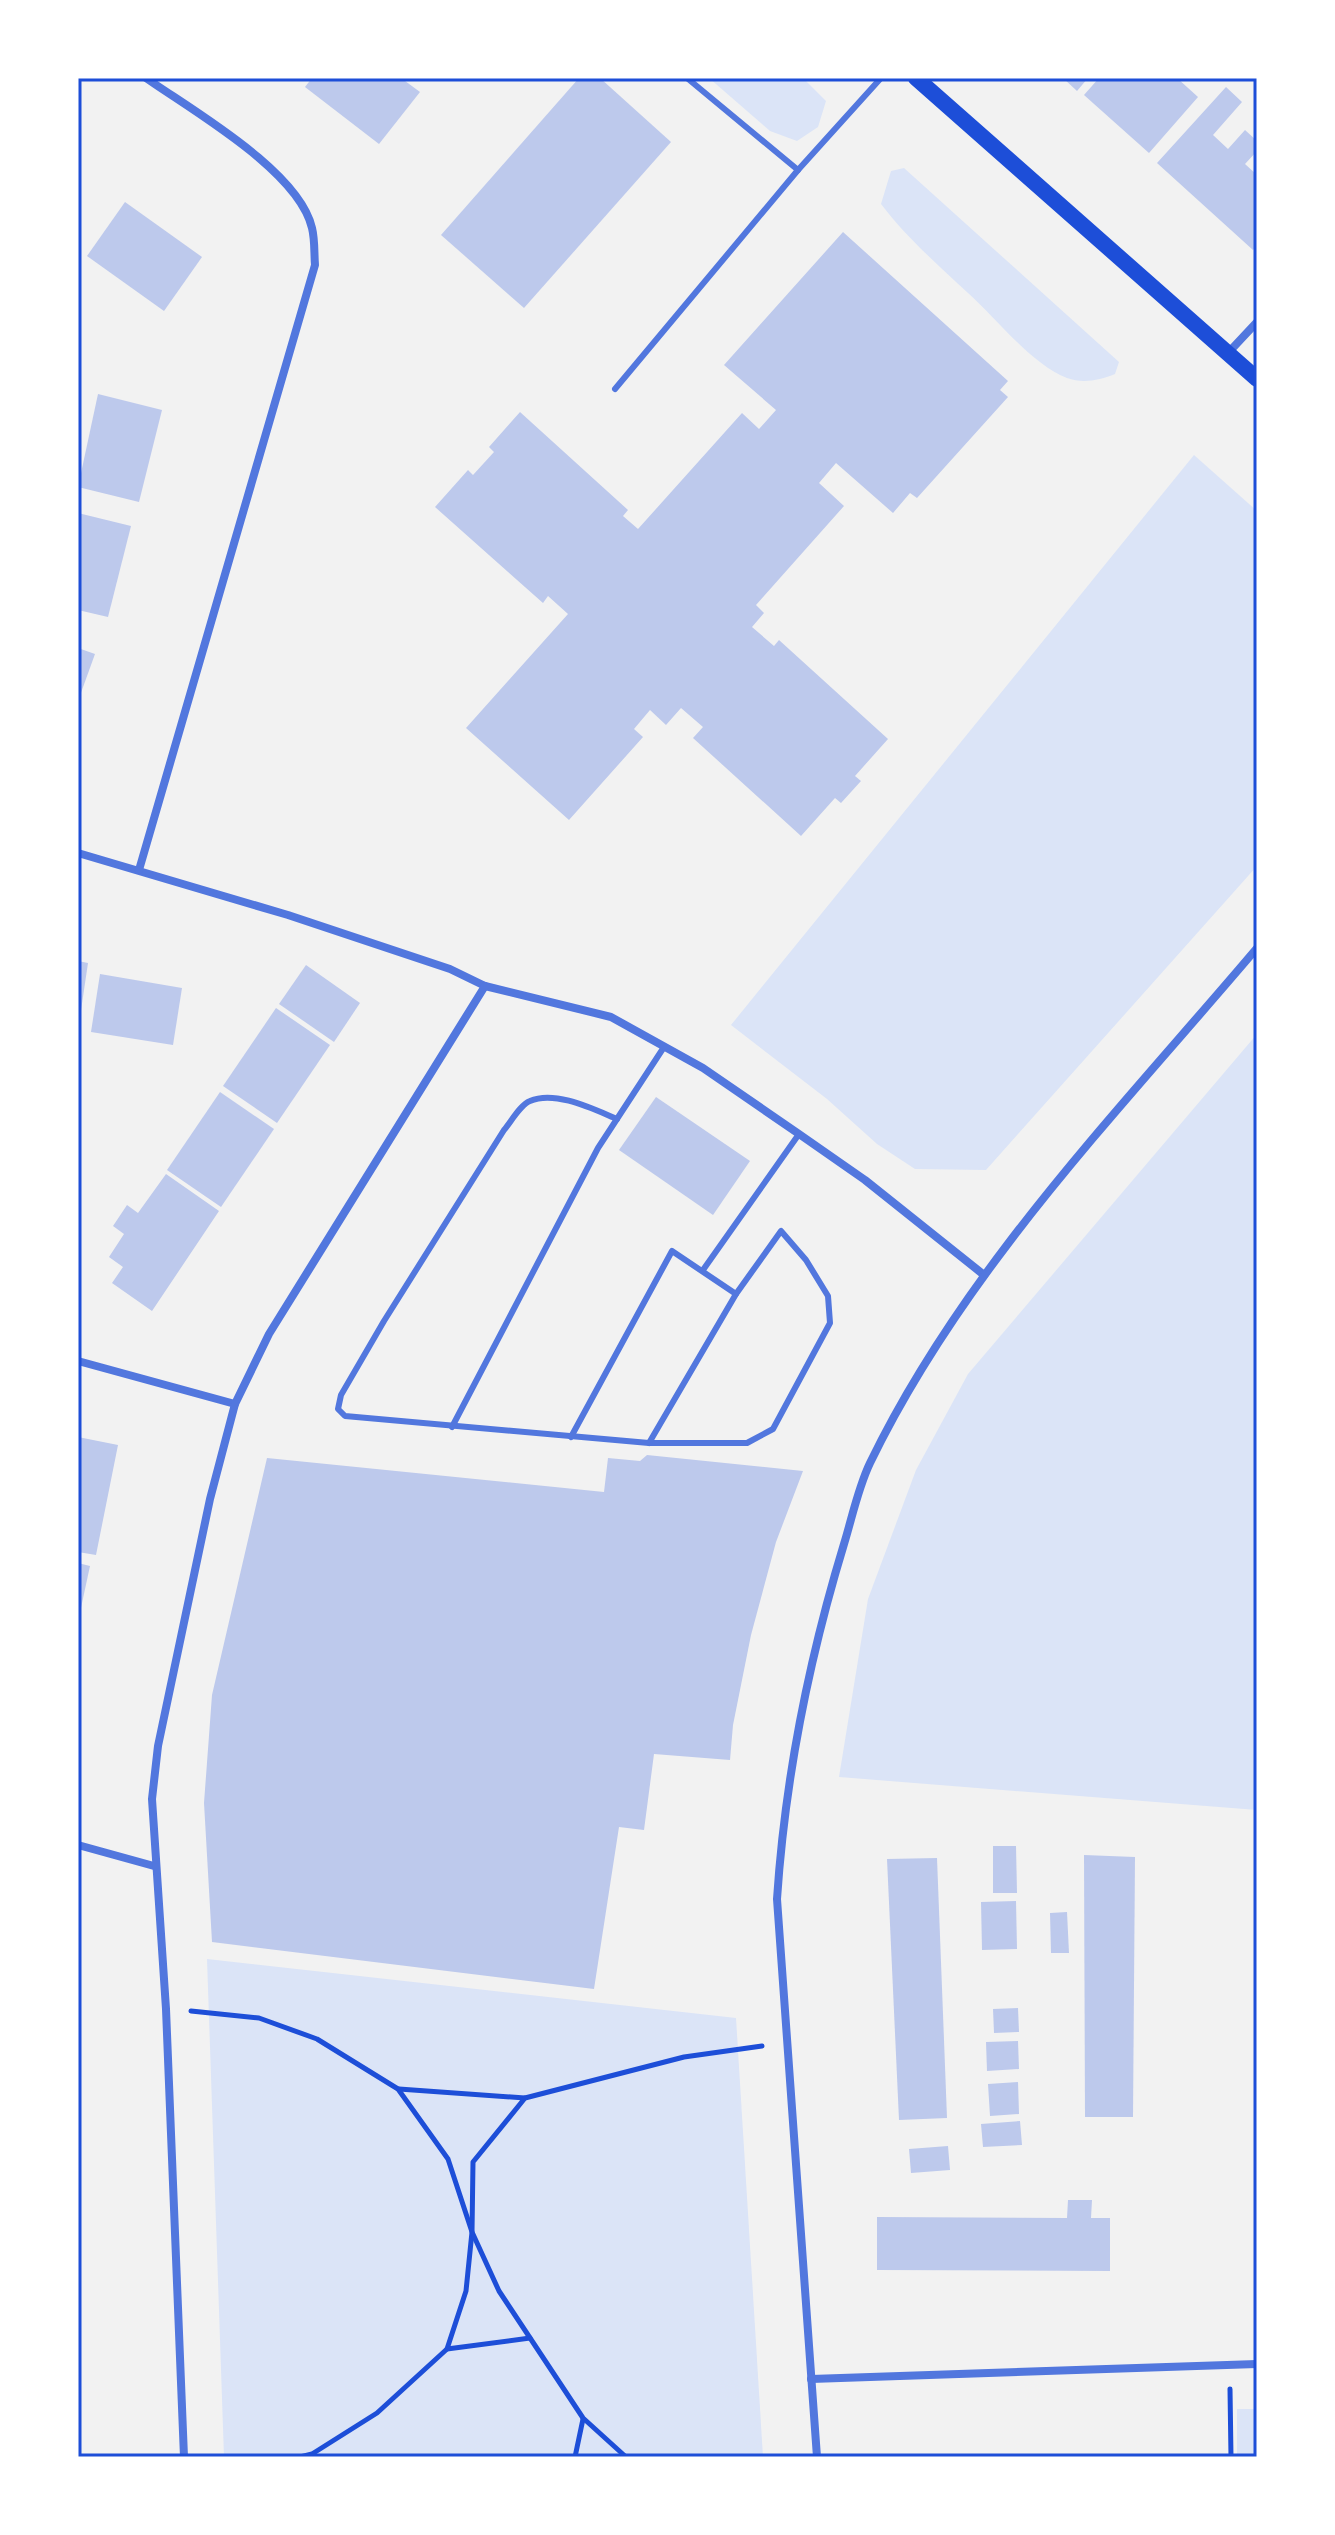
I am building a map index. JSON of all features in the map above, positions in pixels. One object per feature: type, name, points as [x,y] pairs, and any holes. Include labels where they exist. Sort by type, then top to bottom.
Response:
[{"type":"main road","points":[[916,78],[1257,379]]},
{"type":"street","points":[[139,870],[315,265],[312,227],[302,205],[276,170],[146,78]]},
{"type":"street","points":[[1228,353],[1257,322]]},
{"type":"street","points":[[78,853],[288,915],[450,969],[485,986],[611,1017],[703,1068],[799,1134],[865,1180],[984,1275]]},
{"type":"street","points":[[817,2457],[777,1899],[783,1813],[834,1575],[868,1466],[913,1382],[984,1275],[1257,948]]},
{"type":"street","points":[[184,2457],[166,2009],[154,1866],[152,1799],[158,1746],[210,1499],[235,1404],[277,1321],[485,986]]},
{"type":"street","points":[[78,1361],[235,1404]]},
{"type":"street","points":[[78,1845],[154,1866]]},
{"type":"street","points":[[811,2379],[1257,2364]]},
{"type":"lane","points":[[687,78],[798,170]]},
{"type":"lane","points":[[615,389],[798,170],[881,78]]},
{"type":"lane","points":[[452,1427],[598,1148],[664,1047]]},
{"type":"lane","points":[[617,1119],[581,1105],[545,1098],[527,1102],[504,1130],[341,1395],[338,1409],[345,1416],[571,1437],[649,1443],[747,1443],[773,1429],[830,1323],[828,1296],[806,1260],[781,1231],[736,1294],[649,1443]]},
{"type":"lane","points":[[703,1270],[799,1134]]},
{"type":"lane","points":[[571,1437],[672,1251],[736,1294]]},
{"type":"path","points":[[166,2009],[259,2018],[317,2039],[398,2089],[448,2159],[472,2232],[499,2291],[583,2418],[626,2457]]},
{"type":"path","points":[[398,2089],[525,2098],[684,2057],[787,2042]]},
{"type":"path","points":[[300,2457],[312,2454],[377,2413],[447,2349],[466,2291],[472,2232],[473,2162],[525,2098]]},
{"type":"path","points":[[447,2349],[530,2338]]},
{"type":"path","points":[[1230,2364],[1231,2457]]},
{"type":"path","points":[[575,2457],[583,2418]]},
{"type":"shaded area","points":[[709,78],[803,78],[826,101],[818,127],[797,141],[770,131]]},
{"type":"shaded area","points":[[904,168],[1119,362],[1115,374],[1079,381],[1054,372],[1028,352],[923,250],[881,204],[891,171]]},
{"type":"shaded area","points":[[1194,455],[1257,511],[1257,866],[986,1170],[915,1169],[877,1144],[827,1099],[731,1025]]},
{"type":"shaded area","points":[[1257,1034],[1257,1810],[839,1777],[868,1599],[916,1470],[968,1374]]},
{"type":"shaded area","points":[[207,1959],[736,2018],[763,2457],[224,2457]]},
{"type":"shaded area","points":[[1237,2409],[1257,2409],[1257,2457],[1237,2457]]},
{"type":"building","points":[[312,78],[401,78],[420,92],[379,144],[305,87]]},
{"type":"building","points":[[579,78],[600,78],[671,142],[524,308],[441,235]]},
{"type":"building","points":[[1063,78],[1088,78],[1077,91]]},
{"type":"building","points":[[1099,78],[1177,78],[1198,97],[1149,153],[1084,95]]},
{"type":"building","points":[[1226,87],[1242,102],[1213,135],[1228,149],[1245,130],[1257,141],[1257,151],[1245,164],[1257,175],[1257,246],[1253,250],[1157,163]]},
{"type":"building","points":[[125,202],[202,257],[164,311],[87,256]]},
{"type":"building","points":[[843,232],[1008,381],[1000,390],[1008,397],[917,498],[910,493],[893,513],[836,463],[819,483],[844,506],[756,605],[764,613],[752,627],[774,646],[779,640],[888,739],[855,776],[861,781],[841,803],[835,798],[801,836],[693,738],[703,727],[681,708],[666,725],[650,710],[634,729],[643,737],[569,820],[466,728],[568,614],[548,596],[543,603],[435,507],[468,470],[473,475],[494,452],[489,447],[520,412],[628,510],[623,516],[638,529],[742,413],[759,429],[776,410],[724,365]]},
{"type":"building","points":[[98,394],[162,410],[139,502],[78,487]]},
{"type":"building","points":[[78,513],[131,526],[108,617],[78,610]]},
{"type":"building","points":[[78,648],[95,654],[78,701]]},
{"type":"building","points":[[78,961],[88,963],[80,1017],[78,1017]]},
{"type":"building","points":[[306,965],[360,1003],[334,1042],[279,1004]]},
{"type":"building","points":[[100,974],[182,988],[173,1045],[91,1032]]},
{"type":"building","points":[[276,1008],[330,1045],[277,1123],[223,1086]]},
{"type":"building","points":[[220,1092],[274,1129],[221,1207],[167,1170]]},
{"type":"building","points":[[656,1097],[750,1161],[713,1215],[619,1150]]},
{"type":"building","points":[[166,1174],[219,1211],[152,1311],[112,1283],[123,1267],[109,1257],[124,1234],[113,1226],[127,1205],[138,1213]]},
{"type":"building","points":[[78,1437],[118,1445],[96,1555],[78,1552]]},
{"type":"building","points":[[647,1455],[803,1471],[776,1542],[751,1635],[733,1725],[730,1760],[654,1754],[644,1830],[619,1827],[594,1989],[212,1942],[204,1803],[212,1695],[267,1458],[604,1492],[608,1458],[640,1461]]},
{"type":"building","points":[[78,1563],[90,1566],[79,1617],[78,1617]]},
{"type":"building","points":[[993,1846],[1016,1846],[1017,1893],[993,1893]]},
{"type":"building","points":[[1084,1855],[1135,1857],[1133,2117],[1085,2117]]},
{"type":"building","points":[[937,1858],[947,2118],[899,2120],[887,1859]]},
{"type":"building","points":[[1016,1901],[1017,1949],[982,1950],[981,1902]]},
{"type":"building","points":[[1067,1912],[1069,1953],[1051,1953],[1050,1913]]},
{"type":"building","points":[[1018,2008],[1019,2032],[994,2033],[993,2009]]},
{"type":"building","points":[[1018,2041],[1019,2069],[987,2071],[986,2042]]},
{"type":"building","points":[[1018,2082],[1019,2114],[990,2116],[988,2084]]},
{"type":"building","points":[[1020,2121],[1022,2145],[983,2147],[981,2124]]},
{"type":"building","points":[[948,2146],[950,2170],[911,2173],[909,2149]]},
{"type":"building","points":[[1068,2200],[1092,2200],[1091,2218],[1110,2218],[1110,2271],[877,2270],[877,2217],[1067,2218]]}]
